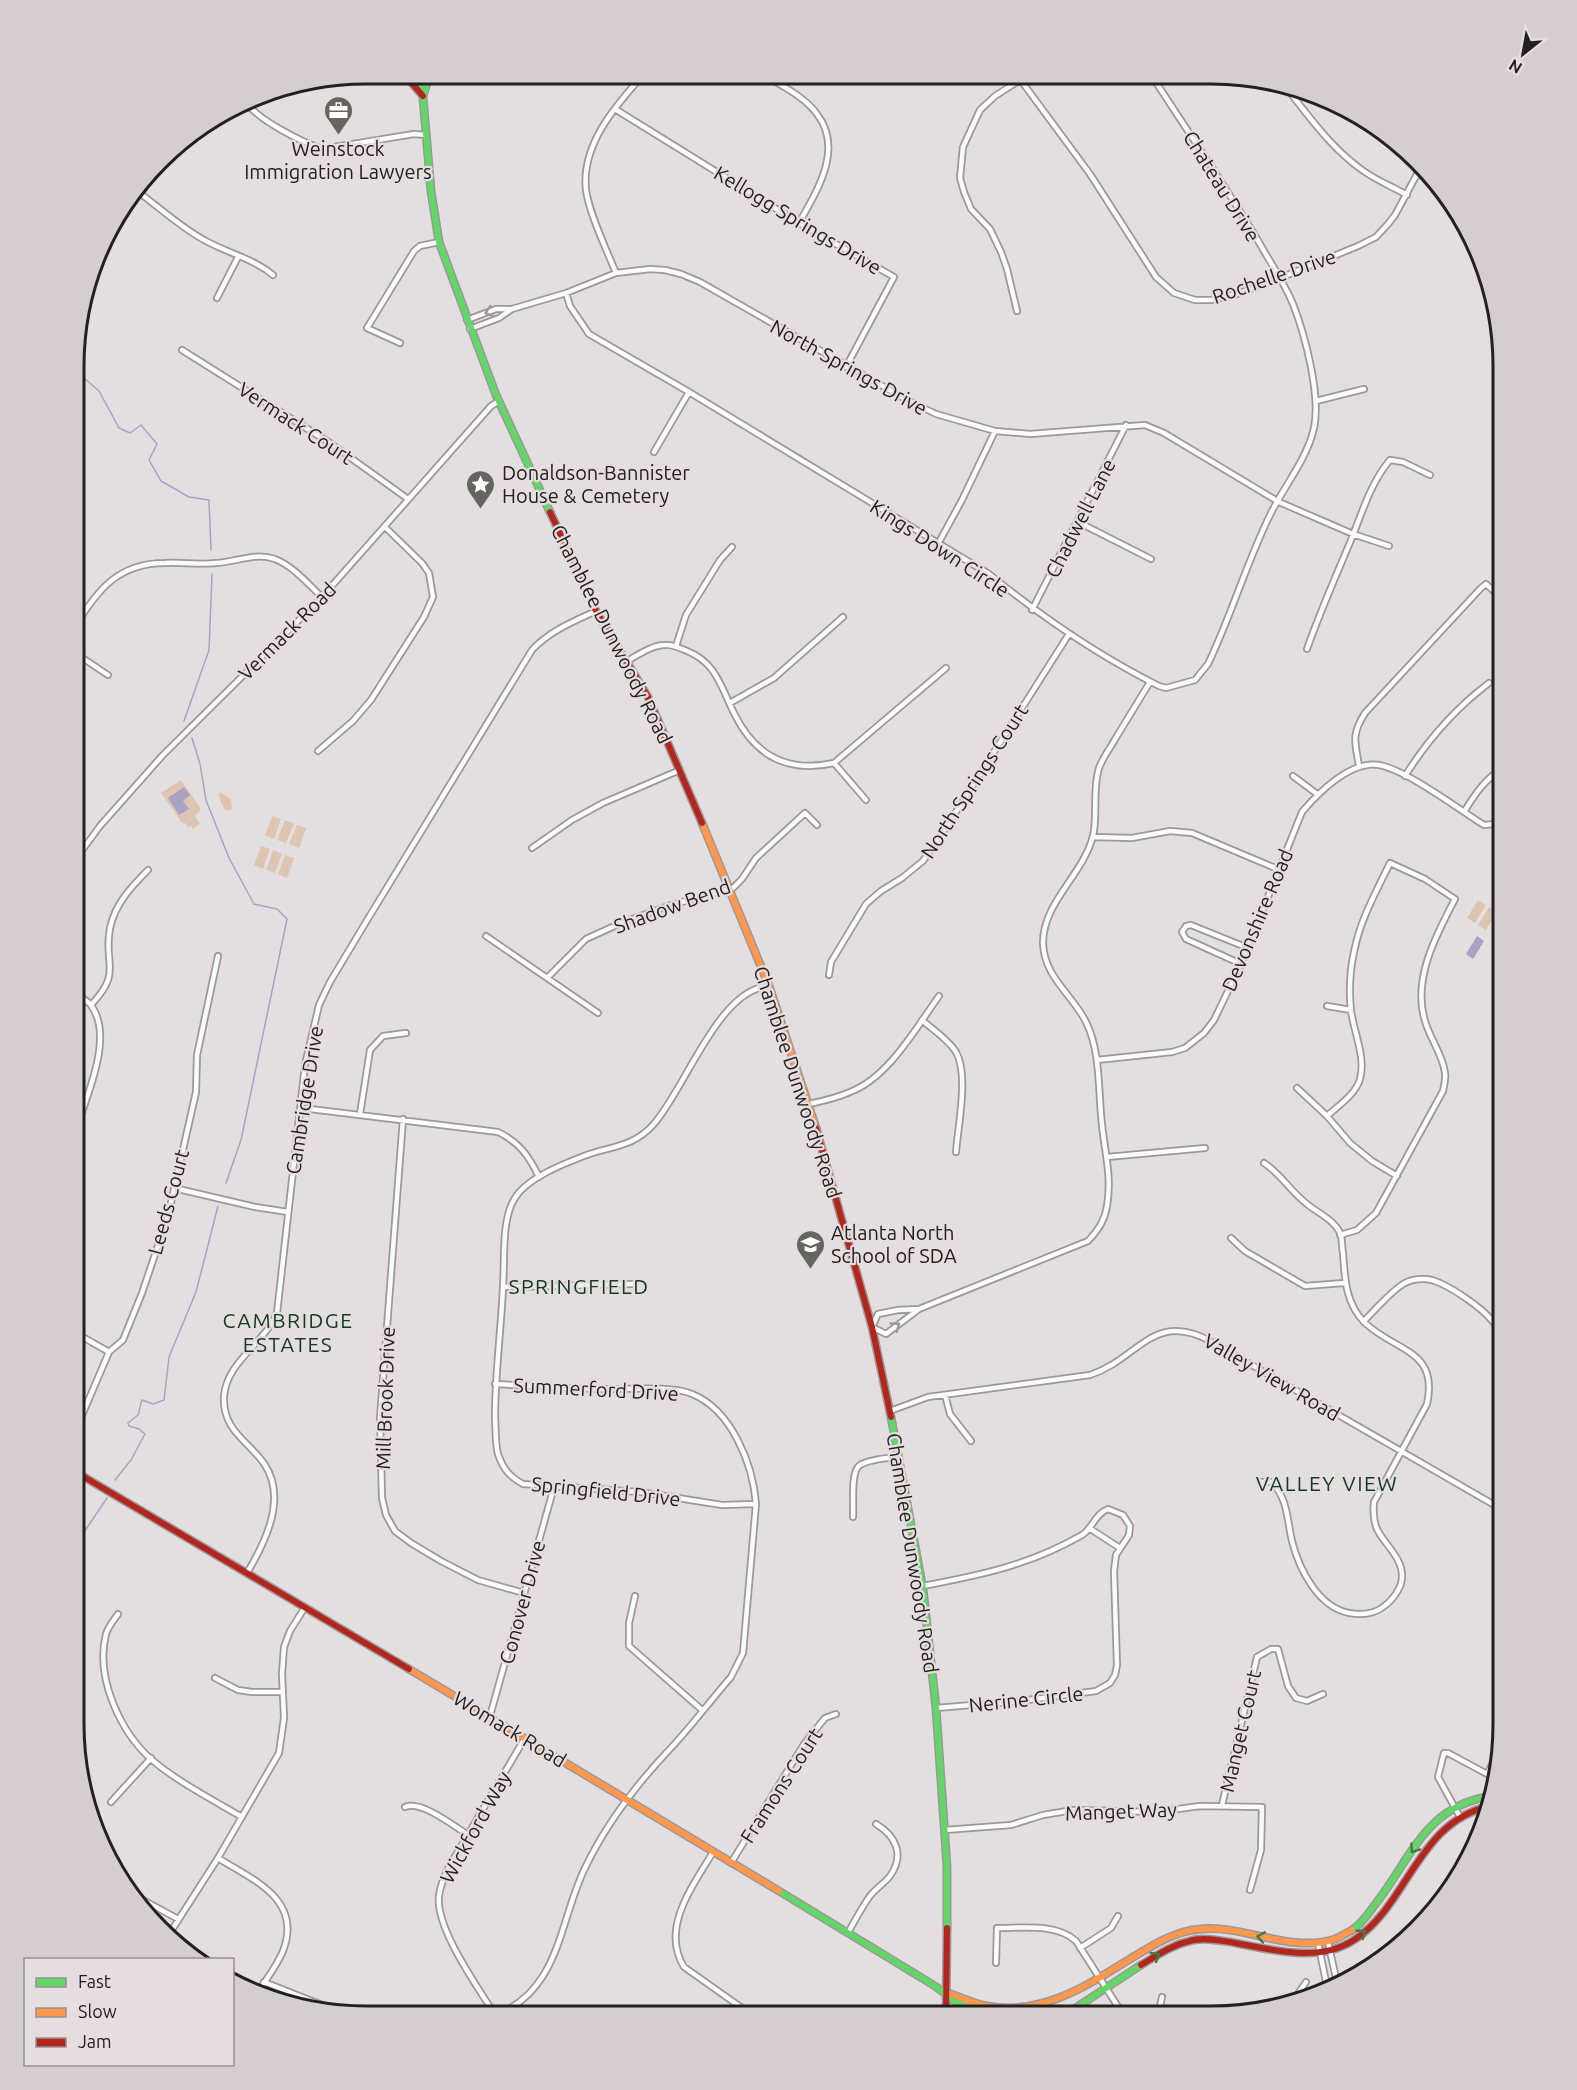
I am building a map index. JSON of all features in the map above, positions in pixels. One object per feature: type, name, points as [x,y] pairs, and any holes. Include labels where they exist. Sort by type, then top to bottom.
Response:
[{"type":"street","points":[[412,84],[423,97]]},
{"type":"street","points":[[251,108],[260,117],[322,149],[414,134],[426,135],[421,84]]},
{"type":"street","points":[[423,97],[427,84]]},
{"type":"street","points":[[616,273],[586,192],[585,165],[602,126],[636,84]]},
{"type":"street","points":[[778,84],[806,102],[818,114],[825,129],[829,155],[820,185],[799,223]]},
{"type":"street","points":[[1010,84],[980,110],[963,147],[960,178],[971,209],[990,229],[1002,252],[1017,311]]},
{"type":"street","name":"Rochelle Drive","points":[[1022,84],[1090,174],[1146,263],[1164,286],[1188,299],[1211,300],[1237,294],[1376,237],[1395,214],[1417,174]]},
{"type":"street","name":"Chateau Drive","points":[[1157,84],[1240,211],[1280,278],[1293,304],[1302,332],[1316,401],[1314,426],[1308,445],[1279,502]]},
{"type":"street","points":[[1293,97],[1337,149],[1365,172],[1407,195]]},
{"type":"street","name":"Kellogg Springs Drive","points":[[615,110],[799,223],[894,277],[846,367]]},
{"type":"street","name":"Chamblee Dunwoody Road","points":[[426,135],[439,242],[466,320],[499,401],[596,610],[651,704],[669,743],[769,986],[809,1104],[872,1327],[923,1586],[936,1707],[947,1867],[946,2006]]},
{"type":"street","points":[[142,194],[202,239],[238,257],[260,264],[273,275]]},
{"type":"street","points":[[400,343],[367,328],[414,251],[420,246],[439,242]]},
{"type":"street","points":[[217,298],[238,257]]},
{"type":"street","name":"North Springs Drive","points":[[466,320],[496,309],[512,309],[566,293],[616,273],[650,269],[681,274],[700,282],[906,400],[936,414],[995,432],[1030,434],[1145,425],[1164,433],[1279,502],[1353,534],[1389,546]]},
{"type":"street","name":"Kings Down Circle","points":[[566,293],[570,306],[589,334],[989,574],[1032,610],[1069,634],[1150,682],[1166,688],[1195,680],[1208,664],[1272,511],[1279,502]]},
{"type":"street","name":"North Springs Drive","points":[[470,329],[499,318],[512,309]]},
{"type":"street","name":"Vermack Court","points":[[182,350],[330,443],[408,499]]},
{"type":"street","points":[[1316,401],[1364,389]]},
{"type":"street","points":[[654,452],[689,392]]},
{"type":"street","name":"Vermack Road","points":[[84,848],[100,826],[162,756],[322,597],[490,406],[499,401]]},
{"type":"street","name":"Chadwell Lane","points":[[1032,610],[1126,425]]},
{"type":"street","points":[[938,544],[995,432]]},
{"type":"street","points":[[1307,649],[1377,477],[1390,460],[1403,462],[1430,476]]},
{"type":"street","points":[[1078,522],[1150,559]]},
{"type":"street","points":[[318,751],[353,721],[371,700],[430,606],[433,597],[429,573],[422,563],[385,527]]},
{"type":"street","points":[[676,646],[686,615],[720,560],[732,547]]},
{"type":"street","points":[[84,611],[94,596],[111,579],[135,567],[164,562],[197,565],[229,562],[254,556],[273,558],[289,567],[322,597]]},
{"type":"street","points":[[1493,590],[1486,584],[1481,588],[1365,713],[1356,728],[1355,743],[1359,766],[1377,764],[1405,776],[1484,825],[1493,824]]},
{"type":"street","name":"Cambridge Drive","points":[[247,1573],[271,1523],[274,1495],[266,1466],[239,1439],[228,1419],[224,1396],[231,1372],[264,1336],[277,1313],[302,1108],[305,1065],[319,1005],[366,922],[532,650],[557,629],[596,610]]},
{"type":"street","points":[[730,703],[774,678],[843,617]]},
{"type":"street","name":"North Springs Court","points":[[829,975],[831,962],[866,904],[923,861],[1069,634]]},
{"type":"street","points":[[627,661],[648,649],[664,644],[698,655],[712,668],[744,731],[772,758],[790,765],[805,767],[834,763],[946,668]]},
{"type":"street","points":[[84,659],[108,675]]},
{"type":"street","points":[[919,1309],[878,1314],[872,1327],[886,1334],[919,1309],[1088,1241],[1098,1230],[1107,1207],[1110,1176],[1096,1060],[1086,1022],[1053,977],[1043,944],[1051,912],[1079,867],[1092,837],[1099,770],[1150,682]]},
{"type":"street","points":[[1405,776],[1433,737],[1474,694],[1489,683]]},
{"type":"street","points":[[834,763],[866,801]]},
{"type":"street","name":"Devonshire Road","points":[[1096,1060],[1172,1052],[1185,1048],[1204,1032],[1214,1020],[1241,964],[1302,812],[1317,794],[1359,766]]},
{"type":"street","points":[[532,848],[572,820],[603,803],[680,770]]},
{"type":"street","points":[[1464,812],[1480,787],[1493,773]]},
{"type":"street","points":[[1293,776],[1317,794]]},
{"type":"street","name":"Shadow Bend","points":[[547,978],[586,939],[621,923],[733,888],[756,858],[806,813],[817,825]]},
{"type":"street","points":[[1092,837],[1132,838],[1170,831],[1192,833],[1280,870]]},
{"type":"street","points":[[1327,1116],[1349,1096],[1360,1081],[1362,1067],[1351,1010],[1354,951],[1365,913],[1389,863],[1425,879],[1455,899],[1426,964],[1421,995],[1424,1019],[1442,1060],[1445,1073],[1443,1091],[1376,1213],[1358,1230],[1341,1234]]},
{"type":"street","points":[[91,1005],[109,981],[111,971],[109,944],[113,918],[125,894],[148,870]]},
{"type":"street","points":[[1241,964],[1186,939],[1182,932],[1186,926],[1191,925],[1248,948]]},
{"type":"street","points":[[486,936],[598,1013]]},
{"type":"street","name":"Leeds Court","points":[[84,1411],[109,1352],[123,1340],[142,1293],[168,1216],[196,1092],[197,1054],[218,956]]},
{"type":"street","name":"Springfield Drive","points":[[756,1504],[722,1505],[640,1492],[523,1484],[513,1479],[505,1471],[497,1452],[495,1384],[509,1212],[515,1198],[524,1186],[539,1177],[585,1155],[627,1144],[648,1130],[671,1101],[724,1015],[737,1001],[760,987],[769,986]]},
{"type":"street","points":[[809,1104],[852,1092],[882,1071],[939,996]]},
{"type":"street","points":[[84,1000],[91,1005],[97,1018],[100,1049],[84,1103]]},
{"type":"street","points":[[1327,1006],[1351,1010]]},
{"type":"street","points":[[922,1020],[950,1044],[957,1053],[961,1068],[962,1087],[956,1152]]},
{"type":"street","points":[[360,1114],[370,1050],[383,1035],[406,1033]]},
{"type":"street","points":[[1297,1088],[1327,1116],[1350,1143],[1372,1161],[1397,1176]]},
{"type":"street","points":[[302,1108],[498,1132],[508,1137],[528,1155],[539,1177]]},
{"type":"street","name":"Mill Brook Drive","points":[[404,1119],[380,1418],[382,1498],[386,1515],[394,1531],[441,1561],[478,1580],[524,1593]]},
{"type":"street","points":[[1107,1157],[1205,1148]]},
{"type":"street","points":[[1260,1482],[1271,1482],[1277,1487],[1283,1500],[1294,1548],[1305,1574],[1313,1588],[1325,1600],[1344,1612],[1362,1616],[1382,1608],[1391,1600],[1398,1591],[1403,1576],[1398,1561],[1377,1530],[1372,1515],[1374,1502],[1427,1404],[1431,1389],[1428,1372],[1419,1359],[1385,1338],[1364,1321],[1352,1305],[1344,1283],[1341,1234],[1332,1222],[1307,1204],[1275,1170],[1264,1163]]},
{"type":"street","points":[[174,1188],[255,1207],[288,1212]]},
{"type":"street","points":[[1231,1238],[1245,1251],[1305,1286],[1344,1283]]},
{"type":"street","points":[[1364,1321],[1404,1283],[1418,1279],[1432,1280],[1450,1288],[1482,1311],[1493,1323]]},
{"type":"street","points":[[503,1287],[633,1284]]},
{"type":"street","name":"Valley View Road","points":[[890,1411],[920,1399],[1090,1376],[1109,1367],[1153,1336],[1181,1330],[1212,1341],[1493,1504]]},
{"type":"street","points":[[84,1338],[109,1352]]},
{"type":"street","name":"Summerford Drive","points":[[495,1384],[670,1390],[691,1394],[706,1401],[733,1432],[747,1459],[754,1484],[756,1504],[743,1653],[731,1677],[626,1800],[584,1868],[547,1971],[526,1996],[509,2006]]},
{"type":"street","points":[[945,1395],[950,1414],[971,1441]]},
{"type":"street","points":[[853,1517],[854,1477],[857,1468],[863,1464],[898,1457]]},
{"type":"street","name":"Womack Road","points":[[84,1476],[490,1716],[945,1992]]},
{"type":"street","name":"Conover Drive","points":[[490,1716],[554,1487]]},
{"type":"street","name":"Nerine Circle","points":[[923,1586],[1013,1567],[1083,1534],[1097,1516],[1108,1509],[1122,1515],[1130,1526],[1116,1555],[1114,1571],[1118,1665],[1110,1683],[1096,1691],[1020,1701],[936,1707]]},
{"type":"street","points":[[1089,1528],[1120,1548]]},
{"type":"street","points":[[635,1596],[629,1623],[628,1646],[702,1710]]},
{"type":"street","points":[[172,1928],[218,1858],[279,1753],[283,1727],[284,1647],[290,1631],[305,1608]]},
{"type":"street","points":[[118,1614],[106,1633],[105,1665],[114,1705],[125,1726],[138,1745],[151,1758],[242,1817]]},
{"type":"street","name":"Manget Court","points":[[1222,1805],[1257,1657],[1271,1649],[1278,1649],[1288,1686],[1296,1698],[1307,1701],[1323,1694]]},
{"type":"street","points":[[214,1678],[238,1690],[283,1692]]},
{"type":"street","name":"Framons Court","points":[[732,1863],[804,1744],[825,1719],[836,1714]]},
{"type":"street","name":"Wickford Way","points":[[491,2006],[441,1922],[438,1898],[441,1883],[525,1738]]},
{"type":"street","points":[[1460,1817],[1438,1777],[1444,1754],[1448,1753],[1487,1774],[1490,1769]]},
{"type":"street","points":[[111,1802],[151,1758]]},
{"type":"street","points":[[1033,2006],[1054,2002],[1083,1989],[1160,1940],[1182,1932],[1222,1930],[1301,1944],[1328,1942],[1356,1928],[1421,1838],[1453,1806],[1483,1797]]},
{"type":"street","points":[[405,1807],[412,1804],[421,1807],[468,1834]]},
{"type":"street","name":"Manget Way","points":[[945,1830],[1011,1825],[1043,1815],[1073,1810],[1156,1812],[1200,1806],[1262,1807],[1261,1850],[1250,1890]]},
{"type":"street","points":[[1078,2006],[1160,1953],[1191,1940],[1219,1940],[1298,1954],[1330,1951],[1357,1938],[1369,1928],[1444,1830],[1460,1817],[1479,1810]]},
{"type":"street","points":[[848,1933],[872,1894],[890,1876],[897,1858],[897,1847],[893,1837],[876,1824]]},
{"type":"street","points":[[713,1852],[690,1890],[680,1912],[675,1931],[675,1944],[678,1957],[684,1967],[739,2006]]},
{"type":"street","points":[[218,1858],[270,1890],[282,1904],[286,1918],[287,1938],[283,1953],[261,1986]]},
{"type":"street","points":[[148,1902],[178,1919]]},
{"type":"street","points":[[1080,1948],[1111,1928],[1118,1916]]},
{"type":"street","points":[[996,1963],[997,1928],[1059,1931],[1071,1937],[1080,1948],[1118,2006]]},
{"type":"street","points":[[1328,1942],[1336,1977]]},
{"type":"street","points":[[1318,1943],[1326,1982]]},
{"type":"street","points":[[264,1982],[313,2001]]},
{"type":"street","points":[[1299,1992],[1306,1982]]},
{"type":"street","points":[[945,1992],[987,2006]]},
{"type":"street","points":[[945,1992],[956,2002],[965,2006]]},
{"type":"street","points":[[1160,2006],[1162,1997]]},
{"type":"shaded area","points":[[181,780],[201,809],[195,816],[200,824],[193,829],[182,823],[161,793]]},
{"type":"shaded area","points":[[184,787],[190,795],[183,801],[189,809],[179,815],[168,798]]},
{"type":"shaded area","points":[[220,792],[231,799],[232,809],[227,811],[224,809],[218,795]]},
{"type":"shaded area","points":[[272,816],[281,819],[274,839],[265,835]]},
{"type":"shaded area","points":[[285,820],[294,824],[286,843],[277,840]]},
{"type":"shaded area","points":[[297,825],[306,828],[299,848],[289,844]]},
{"type":"shaded area","points":[[261,846],[270,849],[263,869],[254,865]]},
{"type":"shaded area","points":[[273,850],[282,854],[275,873],[266,870]]},
{"type":"shaded area","points":[[285,855],[294,858],[287,878],[278,874]]},
{"type":"shaded area","points":[[1478,900],[1486,905],[1475,923],[1467,918]]},
{"type":"shaded area","points":[[1489,907],[1493,910],[1493,919],[1486,930],[1478,925]]},
{"type":"shaded area","points":[[1477,936],[1484,941],[1473,959],[1466,954]]},
{"type":"waterway","points":[[84,378],[99,391],[119,428],[130,433],[141,425],[157,444],[149,460],[161,481],[189,497],[209,500],[211,550]]},
{"type":"waterway","points":[[184,721],[209,650],[212,574]]},
{"type":"waterway","points":[[192,738],[200,764],[206,800],[229,858],[254,904],[277,909],[287,919],[241,1140],[226,1183]]},
{"type":"waterway","points":[[115,1480],[131,1460],[145,1434],[129,1426],[128,1423],[138,1415],[142,1400],[153,1404],[164,1400],[169,1357],[196,1292],[218,1206]]},
{"type":"waterway","points":[[84,1532],[107,1498]]},
{"type":"traffic: fast","points":[[422,84],[431,191],[439,242],[496,395],[550,512]]},
{"type":"traffic: fast","points":[[424,93],[427,84]]},
{"type":"traffic: fast","points":[[891,1417],[923,1589],[936,1708],[947,1867],[947,1928]]},
{"type":"traffic: fast","points":[[1352,1930],[1366,1917],[1423,1835],[1436,1821],[1470,1801],[1483,1798]]},
{"type":"traffic: fast","points":[[779,1891],[966,2006]]},
{"type":"traffic: fast","points":[[1079,2006],[1141,1965]]},
{"type":"traffic: slow","points":[[702,823],[769,986],[816,1128]]},
{"type":"traffic: slow","points":[[409,1669],[779,1891]]},
{"type":"traffic: slow","points":[[1031,2006],[1045,2003],[1080,1988],[1155,1944],[1191,1930],[1234,1931],[1299,1943],[1335,1939],[1352,1930]]},
{"type":"traffic: slow","points":[[948,1993],[987,2006]]},
{"type":"traffic: jam","points":[[413,84],[423,96]]},
{"type":"traffic: jam","points":[[550,512],[596,611],[648,697],[702,823]]},
{"type":"traffic: jam","points":[[816,1128],[872,1327],[891,1417]]},
{"type":"traffic: jam","points":[[84,1477],[409,1669]]},
{"type":"traffic: jam","points":[[1141,1965],[1177,1945],[1199,1939],[1220,1940],[1293,1953],[1325,1951],[1340,1947],[1354,1940],[1373,1925],[1429,1846],[1446,1829],[1465,1815],[1479,1810]]},
{"type":"traffic: jam","points":[[946,2006],[947,1928]]},
{"type":"place","name":"Weinstock Immigration Lawyers","points":[[338,136]]},
{"type":"place","name":"Donaldson-Bannister House & Cemetery","points":[[481,510]]},
{"type":"place","name":"Atlanta North School of SDA","points":[[810,1270]]},
{"type":"district","name":"SPRINGFIELD","points":[[579,1286]]},
{"type":"district","name":"CAMBRIDGE ESTATES","points":[[288,1332]]},
{"type":"district","name":"VALLEY VIEW","points":[[1327,1483]]}]
